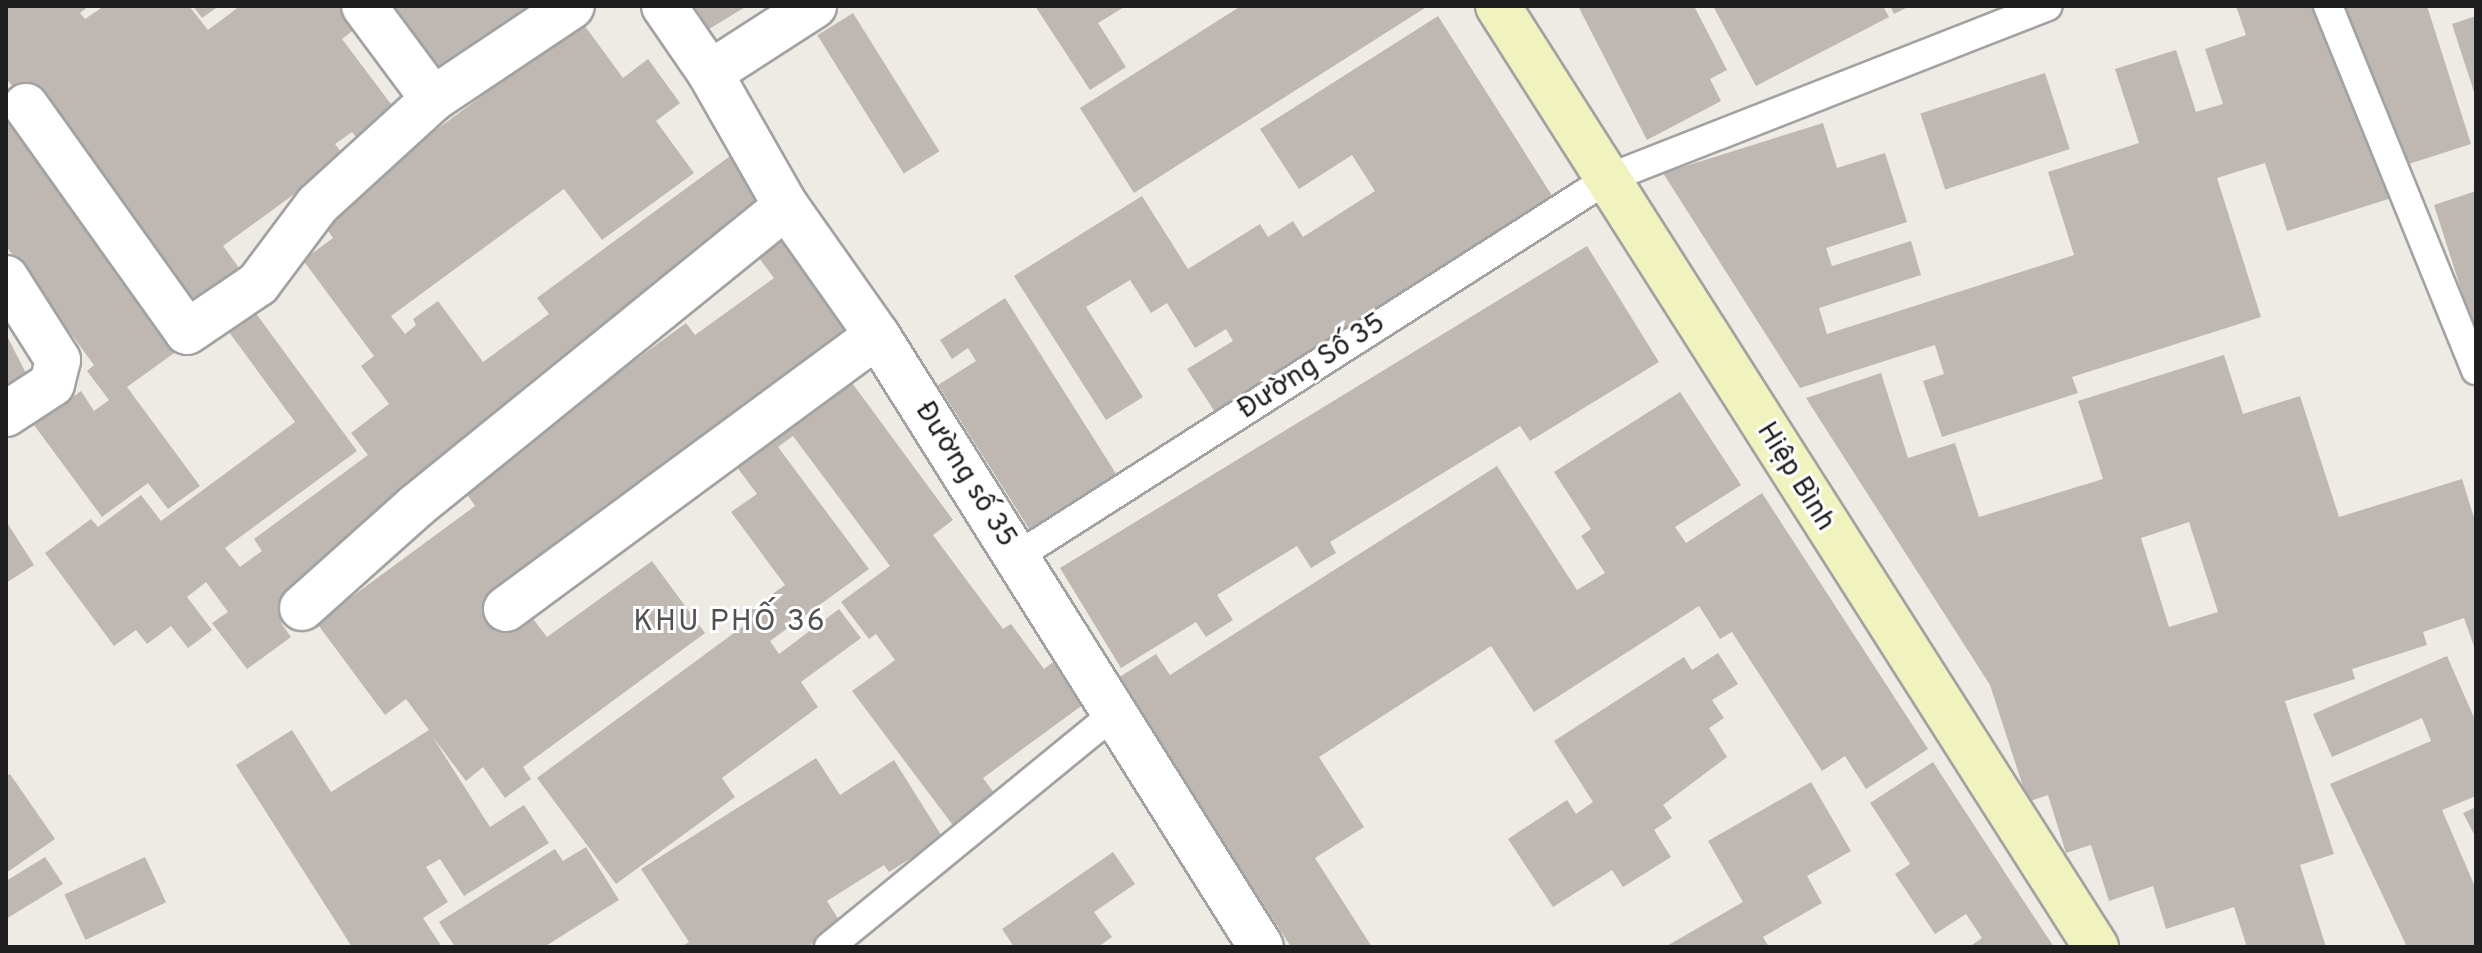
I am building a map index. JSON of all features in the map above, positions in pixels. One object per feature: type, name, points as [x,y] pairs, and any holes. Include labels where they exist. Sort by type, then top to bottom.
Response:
[{"type":"main road","name":"Hiệp Bình","points":[[1498,6],[2096,947]]},
{"type":"street","points":[[364,6],[433,99]]},
{"type":"street","points":[[26,106],[187,332],[258,284],[317,205],[433,99],[572,6]]},
{"type":"street","name":"Đường số 35","points":[[664,6],[710,73],[786,206],[877,335],[1261,947]]},
{"type":"street","points":[[710,73],[814,6]]},
{"type":"street","points":[[302,608],[416,506],[786,206]]},
{"type":"street","points":[[6,278],[58,360],[52,384],[6,414]]},
{"type":"street","points":[[506,609],[877,335]]},
{"type":"lane","name":"Đường Số 35","points":[[1016,557],[1609,178],[2048,6]]},
{"type":"lane","points":[[2328,6],[2476,370]]},
{"type":"lane","points":[[829,947],[1114,714]]},
{"type":"building","points":[[6,6],[89,6],[80,13],[85,19],[104,6],[189,6],[208,30],[240,6],[353,6],[364,22],[342,39],[403,120],[365,149],[352,132],[335,144],[345,157],[223,246],[248,280],[191,322],[6,78]]},
{"type":"building","points":[[193,6],[219,6],[202,18]]},
{"type":"building","points":[[398,6],[542,6],[444,79],[393,10]]},
{"type":"building","points":[[694,6],[747,6],[709,29]]},
{"type":"building","points":[[1035,6],[1126,6],[1098,23],[1126,67],[1090,90]]},
{"type":"building","points":[[1241,6],[1428,6],[1134,193],[1080,108]]},
{"type":"building","points":[[1578,6],[1694,6],[1727,70],[1710,79],[1721,101],[1647,140]]},
{"type":"building","points":[[1713,6],[1883,6],[1889,17],[1756,86]]},
{"type":"building","points":[[1890,6],[1910,6],[1894,14]]},
{"type":"building","points":[[2236,6],[2427,6],[2471,144],[2390,170],[2398,196],[2287,231],[2265,163],[2217,178],[2261,317],[2072,377],[2078,393],[1942,437],[1923,381],[1944,374],[1935,345],[1800,388],[1663,173],[1823,123],[1837,168],[1885,153],[1907,222],[1826,248],[1832,266],[1911,241],[1921,275],[1819,308],[1827,334],[2074,255],[2048,172],[2139,143],[2115,69],[2176,50],[2196,112],[2223,104],[2205,49],[2246,35]]},
{"type":"building","points":[[853,13],[939,151],[904,173],[817,35]]},
{"type":"building","points":[[1438,16],[1565,216],[1226,429],[1187,369],[1233,341],[1226,329],[1195,348],[1167,303],[1151,313],[1130,280],[1086,307],[1143,397],[1106,420],[1014,276],[1142,196],[1188,269],[1260,224],[1268,237],[1293,221],[1303,237],[1375,191],[1352,155],[1299,189],[1260,129]]},
{"type":"building","points":[[2476,16],[2476,95],[2475,95],[2452,24]]},
{"type":"building","points":[[582,22],[623,78],[648,59],[680,103],[656,121],[694,173],[602,240],[564,189],[391,316],[405,334],[416,325],[413,319],[438,301],[483,362],[549,314],[537,298],[741,148],[873,326],[833,357],[953,520],[933,535],[1003,629],[1011,624],[1044,669],[1053,662],[1084,704],[983,778],[1000,801],[958,832],[852,691],[895,660],[876,634],[869,639],[841,602],[890,566],[793,436],[778,447],[869,569],[770,641],[779,654],[839,609],[861,638],[801,682],[818,707],[722,778],[735,797],[616,884],[537,778],[753,619],[748,612],[785,585],[731,512],[757,494],[731,459],[527,611],[547,637],[652,561],[705,633],[523,767],[531,779],[505,798],[483,767],[466,781],[432,736],[490,827],[524,805],[549,843],[464,896],[440,859],[426,867],[448,902],[423,918],[442,947],[352,947],[236,765],[292,730],[331,792],[429,730],[406,699],[385,715],[304,606],[281,623],[291,637],[247,669],[212,623],[228,612],[206,582],[187,597],[212,630],[188,648],[171,626],[147,644],[136,630],[114,646],[45,553],[91,519],[98,527],[141,495],[161,521],[295,422],[226,328],[252,308],[357,451],[225,548],[240,567],[262,551],[254,539],[368,455],[351,433],[389,404],[361,366],[374,356],[303,260],[333,238],[318,217]],"holes":[[[756,254],[774,278],[695,335],[686,323],[462,487],[475,506],[350,598],[338,582]]]},
{"type":"building","points":[[2045,73],[2070,149],[1945,190],[1920,113]]},
{"type":"building","points":[[6,97],[188,343],[127,387],[200,486],[168,509],[148,483],[102,517],[34,425],[81,391],[94,411],[109,400],[87,371],[94,365],[6,246]]},
{"type":"building","points":[[2476,191],[2476,333],[2475,333],[2434,205]]},
{"type":"building","points":[[1587,246],[1659,362],[1530,441],[1520,426],[1330,542],[1336,553],[1311,568],[1297,546],[1217,595],[1233,620],[1206,637],[1196,622],[1121,668],[1060,568]]},
{"type":"building","points":[[1005,298],[1120,480],[1033,535],[938,385],[976,361],[968,348],[952,359],[940,340]]},
{"type":"building","points":[[6,334],[37,395],[6,410]]},
{"type":"building","points":[[2224,355],[2243,414],[2300,396],[2339,517],[2462,479],[2476,524],[2476,652],[2464,618],[2423,632],[2427,645],[2352,669],[2355,679],[2285,701],[2334,854],[2300,865],[2326,947],[2247,947],[2234,907],[2166,929],[2153,886],[2109,901],[2091,845],[2066,853],[2048,795],[2028,802],[1990,685],[1806,398],[1881,373],[1908,458],[1955,443],[1979,517],[2103,479],[2078,401]],"holes":[[[2189,522],[2218,612],[2169,627],[2141,538]]]},
{"type":"building","points":[[1680,392],[1741,485],[1675,527],[1686,543],[1762,493],[1928,749],[1866,789],[1845,756],[1822,771],[1732,632],[1720,639],[1699,606],[1534,712],[1491,646],[1319,757],[1364,827],[1315,858],[1372,947],[1291,947],[1118,678],[1156,654],[1170,675],[1497,466],[1577,590],[1605,573],[1581,536],[1591,529],[1554,472]]},
{"type":"building","points":[[6,521],[34,565],[6,583]]},
{"type":"building","points":[[1718,653],[1738,684],[1712,700],[1724,718],[1709,728],[1727,757],[1663,805],[1672,818],[1654,830],[1671,857],[1623,887],[1612,870],[1553,907],[1508,839],[1567,800],[1576,814],[1593,802],[1554,741],[1684,657],[1692,670]]},
{"type":"building","points":[[2447,656],[2476,722],[2476,796],[2442,810],[2476,889],[2476,947],[2407,947],[2330,784],[2431,741],[2422,718],[2332,757],[2313,714]]},
{"type":"building","points":[[816,758],[840,795],[894,760],[943,838],[889,872],[884,865],[827,901],[842,925],[807,947],[681,947],[689,942],[641,869]]},
{"type":"building","points":[[1933,762],[2054,947],[1969,947],[1982,938],[1966,914],[1935,934],[1895,874],[1910,864],[1870,803]]},
{"type":"building","points":[[10,774],[55,839],[6,873],[6,776]]},
{"type":"building","points":[[1811,782],[1851,851],[1807,876],[1822,903],[1763,937],[1769,947],[1665,947],[1743,902],[1708,841]]},
{"type":"building","points":[[2476,807],[2476,838],[2463,813]]},
{"type":"building","points":[[586,847],[619,900],[544,947],[455,947],[439,922],[555,849],[563,861]]},
{"type":"building","points":[[1113,852],[1135,884],[1094,912],[1112,937],[1098,947],[1014,947],[1002,929]]},
{"type":"building","points":[[45,857],[63,884],[6,919],[6,881]]},
{"type":"building","points":[[145,857],[166,902],[85,940],[64,895]]},
{"type":"district","name":"KHU PHỐ 36","points":[[730,623]]}]
